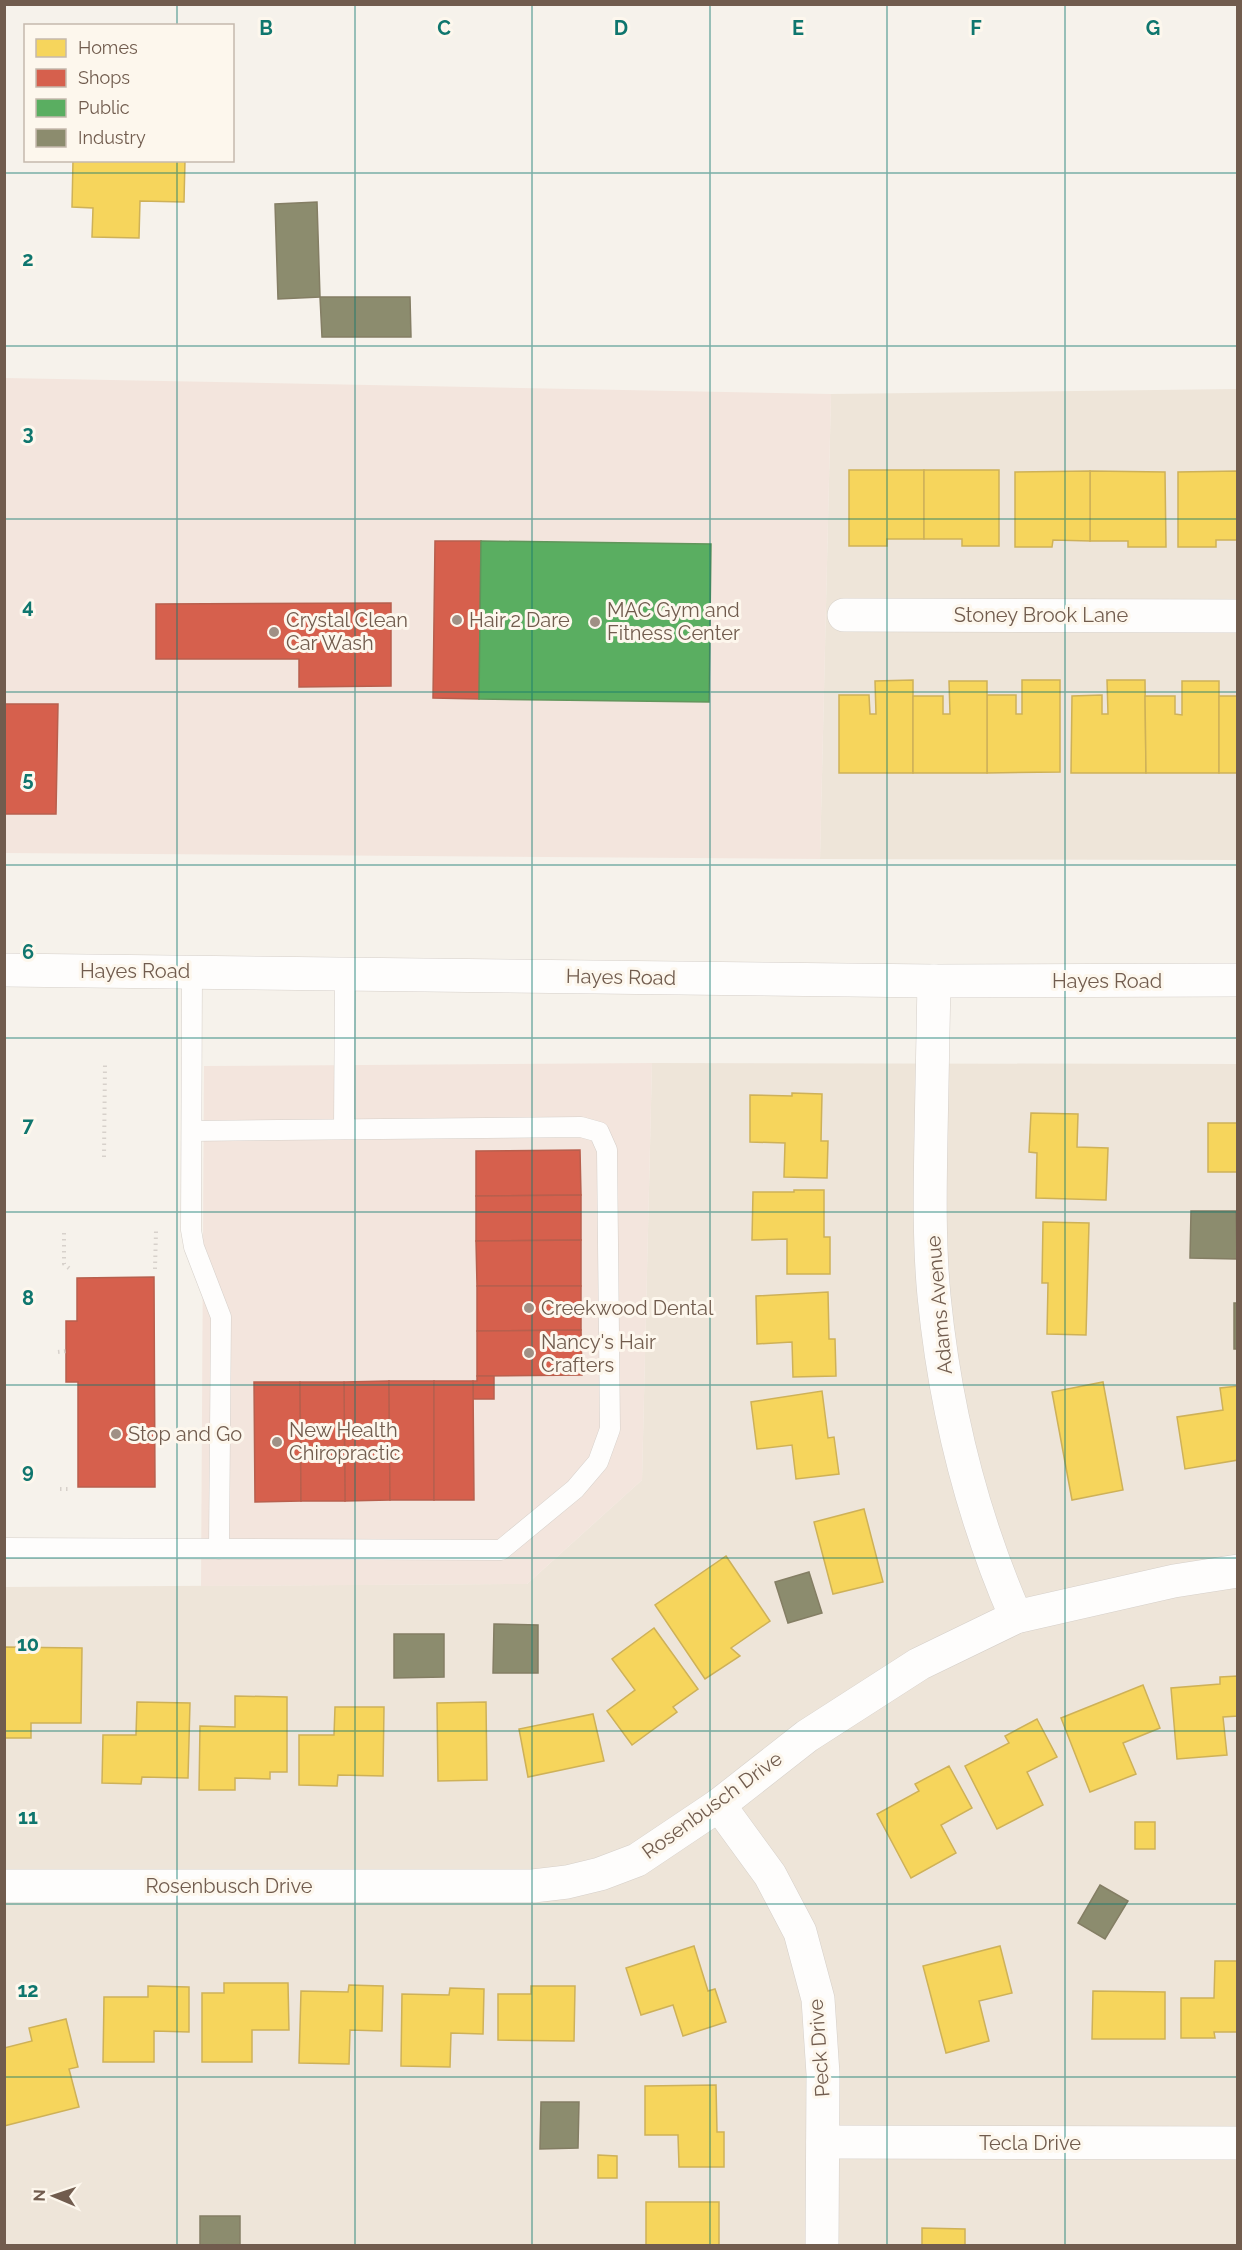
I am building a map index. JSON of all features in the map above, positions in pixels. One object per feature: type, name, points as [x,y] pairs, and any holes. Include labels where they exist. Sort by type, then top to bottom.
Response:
[{"type":"street","name":"Stoney Brook Lane","points":[[844,615],[1238,616]]},
{"type":"street","name":"Hayes Road","points":[[4,970],[934,981],[1238,980]]},
{"type":"street","name":"Adams Avenue","points":[[934,981],[930,1192],[934,1295],[947,1396],[964,1473],[999,1578],[1016,1617]]},
{"type":"street","name":"Rosenbusch Drive","points":[[4,1887],[521,1886],[567,1882],[600,1874],[637,1860],[719,1805],[807,1736],[919,1664],[1016,1617],[1174,1581],[1238,1571]]},
{"type":"street","name":"Peck Drive","points":[[719,1805],[770,1875],[800,1932],[818,1999],[824,2074],[822,2246]]},
{"type":"street","name":"Tecla Drive","points":[[823,2142],[1238,2143]]},
{"type":"lane","points":[[192,971],[191,1230],[194,1247],[220,1317],[219,1549]]},
{"type":"lane","points":[[344,1130],[345,974]]},
{"type":"lane","points":[[4,1548],[501,1550],[575,1489],[598,1462],[610,1429],[607,1150],[599,1132],[580,1126],[192,1131]]},
{"type":"path","points":[[104,1157],[105,1063]]},
{"type":"path","points":[[155,1269],[156,1231]]},
{"type":"path","points":[[64,1233],[64,1264],[70,1269]]},
{"type":"path","points":[[57,1242],[64,1242]]},
{"type":"path","points":[[58,1352],[67,1352]]},
{"type":"path","points":[[60,1489],[70,1489]]},
{"type":"shaded area","points":[[5,378],[831,394],[820,859],[5,853]]},
{"type":"shaded area","points":[[1237,389],[1237,860],[820,859],[831,394]]},
{"type":"shaded area","points":[[652,1063],[1237,1064],[1237,2245],[5,2245],[4,1587],[527,1584],[642,1480]]},
{"type":"shaded area","points":[[652,1063],[642,1480],[527,1584],[201,1586],[204,1066]]},
{"type":"building: Homes","points":[[73,162],[185,162],[184,202],[140,201],[139,238],[92,237],[93,208],[72,207]]},
{"type":"building: Homes","points":[[849,470],[924,470],[924,539],[887,539],[887,546],[849,546]]},
{"type":"building: Homes","points":[[924,470],[999,470],[999,546],[962,546],[962,539],[924,539]]},
{"type":"building: Homes","points":[[1090,471],[1165,472],[1166,547],[1128,547],[1128,541],[1090,541]]},
{"type":"building: Homes","points":[[1090,471],[1090,541],[1053,540],[1052,547],[1015,547],[1015,472]]},
{"type":"building: Homes","points":[[1238,471],[1238,540],[1216,540],[1216,547],[1178,547],[1178,472]]},
{"type":"building: Homes","points":[[913,680],[913,773],[839,773],[839,695],[869,695],[870,714],[876,714],[875,681]]},
{"type":"building: Homes","points":[[1022,680],[1060,680],[1060,772],[987,773],[987,695],[1016,695],[1016,714],[1022,714]]},
{"type":"building: Homes","points":[[1107,680],[1145,680],[1146,773],[1071,773],[1072,696],[1102,695],[1102,714],[1108,714]]},
{"type":"building: Homes","points":[[949,681],[987,681],[987,773],[913,773],[913,696],[943,696],[943,714],[950,714]]},
{"type":"building: Homes","points":[[1182,681],[1219,681],[1219,773],[1146,773],[1145,696],[1175,696],[1175,714],[1182,715]]},
{"type":"building: Homes","points":[[1219,696],[1238,696],[1238,773],[1219,773]]},
{"type":"building: Homes","points":[[792,1093],[822,1094],[821,1141],[828,1141],[827,1178],[784,1177],[785,1143],[750,1142],[750,1095],[792,1096]]},
{"type":"building: Homes","points":[[1031,1113],[1078,1114],[1077,1147],[1108,1148],[1106,1200],[1036,1198],[1037,1153],[1029,1152]]},
{"type":"building: Homes","points":[[1208,1123],[1238,1123],[1238,1172],[1208,1172]]},
{"type":"building: Homes","points":[[794,1190],[824,1190],[824,1237],[830,1237],[830,1274],[787,1274],[787,1239],[752,1240],[753,1192],[794,1192]]},
{"type":"building: Homes","points":[[1043,1222],[1089,1223],[1086,1335],[1047,1334],[1048,1283],[1042,1283]]},
{"type":"building: Homes","points":[[828,1292],[829,1339],[835,1339],[836,1376],[793,1377],[792,1342],[757,1344],[756,1296]]},
{"type":"building: Homes","points":[[1103,1382],[1123,1490],[1072,1500],[1052,1392]]},
{"type":"building: Homes","points":[[1238,1386],[1238,1460],[1185,1469],[1177,1417],[1223,1410],[1220,1388]]},
{"type":"building: Homes","points":[[822,1391],[828,1438],[834,1437],[839,1474],[796,1479],[792,1445],[757,1449],[751,1402]]},
{"type":"building: Homes","points":[[864,1509],[883,1582],[833,1594],[814,1522]]},
{"type":"building: Homes","points":[[726,1556],[770,1621],[731,1648],[740,1656],[705,1679],[655,1605]]},
{"type":"building: Homes","points":[[654,1628],[698,1689],[673,1707],[677,1712],[632,1745],[607,1711],[635,1690],[612,1659]]},
{"type":"building: Homes","points":[[4,1647],[82,1648],[81,1723],[31,1723],[31,1738],[4,1738]]},
{"type":"building: Homes","points":[[1238,1676],[1238,1716],[1223,1717],[1227,1755],[1177,1759],[1171,1688],[1220,1684],[1220,1677]]},
{"type":"building: Homes","points":[[1143,1685],[1160,1728],[1123,1743],[1136,1774],[1090,1792],[1061,1718]]},
{"type":"building: Homes","points":[[235,1696],[287,1697],[287,1772],[270,1772],[270,1779],[235,1778],[235,1790],[199,1790],[200,1726],[235,1727]]},
{"type":"building: Homes","points":[[137,1702],[190,1703],[188,1778],[142,1777],[141,1784],[102,1783],[103,1735],[136,1735]]},
{"type":"building: Homes","points":[[486,1702],[487,1780],[438,1781],[437,1703]]},
{"type":"building: Homes","points":[[335,1707],[384,1707],[383,1776],[338,1775],[337,1786],[299,1785],[299,1735],[334,1735]]},
{"type":"building: Homes","points":[[593,1714],[604,1761],[528,1777],[519,1729]]},
{"type":"building: Homes","points":[[1037,1719],[1057,1757],[1027,1772],[1043,1805],[997,1829],[965,1766],[1009,1743],[1005,1736]]},
{"type":"building: Homes","points":[[949,1766],[972,1808],[941,1825],[956,1853],[911,1878],[877,1814],[919,1791],[915,1784]]},
{"type":"building: Homes","points":[[1135,1822],[1155,1822],[1155,1849],[1135,1849]]},
{"type":"building: Homes","points":[[694,1946],[708,1991],[715,1989],[726,2022],[683,2036],[673,2005],[641,2015],[626,1968]]},
{"type":"building: Homes","points":[[1000,1946],[1012,1993],[979,2001],[989,2041],[946,2053],[923,1966]]},
{"type":"building: Homes","points":[[1215,1961],[1238,1961],[1238,2032],[1214,2032],[1215,2038],[1181,2038],[1181,1998],[1214,1998]]},
{"type":"building: Homes","points":[[224,1983],[288,1983],[289,2030],[252,2030],[252,2062],[202,2062],[202,1993],[224,1993]]},
{"type":"building: Homes","points":[[349,1985],[383,1986],[382,2031],[350,2030],[349,2064],[299,2063],[301,1991],[348,1992]]},
{"type":"building: Homes","points":[[148,1986],[189,1987],[189,2032],[154,2031],[154,2062],[103,2062],[104,1997],[148,1997]]},
{"type":"building: Homes","points":[[531,1986],[575,1986],[574,2041],[498,2040],[498,1994],[531,1994]]},
{"type":"building: Homes","points":[[450,1988],[484,1989],[483,2034],[451,2033],[450,2067],[401,2066],[402,1994],[449,1995]]},
{"type":"building: Homes","points":[[1093,1991],[1165,1992],[1165,2039],[1092,2039]]},
{"type":"building: Homes","points":[[66,2019],[78,2067],[69,2069],[79,2107],[4,2126],[4,2048],[32,2041],[29,2028]]},
{"type":"building: Homes","points":[[716,2085],[717,2132],[724,2132],[724,2167],[679,2167],[678,2135],[645,2135],[645,2086]]},
{"type":"building: Homes","points":[[598,2155],[617,2156],[617,2178],[598,2178]]},
{"type":"building: Homes","points":[[646,2202],[719,2202],[719,2246],[646,2246]]},
{"type":"building: Homes","points":[[922,2228],[965,2229],[965,2246],[922,2246]]},
{"type":"building: Shops","name":"Hair 2 Dare","points":[[435,541],[481,541],[479,699],[433,698]]},
{"type":"building: Shops","name":"Crystal Clean Car Wash","points":[[391,603],[391,686],[299,687],[299,659],[156,659],[156,604]]},
{"type":"building: Shops","points":[[4,704],[58,704],[56,814],[4,814]]},
{"type":"building: Shops","points":[[580,1150],[581,1195],[476,1196],[476,1151]]},
{"type":"building: Shops","points":[[581,1195],[581,1240],[476,1241],[476,1196]]},
{"type":"building: Shops","points":[[581,1240],[581,1286],[477,1286],[476,1241]]},
{"type":"building: Shops","name":"Stop and Go","points":[[154,1277],[155,1487],[78,1487],[78,1382],[66,1382],[66,1321],[77,1321],[77,1278]]},
{"type":"building: Shops","name":"Creekwood Dental","points":[[477,1286],[581,1286],[581,1330],[477,1331]]},
{"type":"building: Shops","name":"Nancy's Hair Crafters","points":[[581,1330],[582,1375],[477,1376],[477,1331]]},
{"type":"building: Shops","points":[[477,1376],[494,1376],[494,1399],[473,1399],[473,1381],[477,1381]]},
{"type":"building: Shops","points":[[389,1381],[390,1500],[345,1501],[344,1382]]},
{"type":"building: Shops","points":[[389,1381],[434,1381],[434,1500],[390,1500]]},
{"type":"building: Shops","points":[[434,1381],[473,1381],[474,1500],[434,1500]]},
{"type":"building: Shops","name":"New Health Chiropractic","points":[[254,1382],[300,1382],[301,1501],[255,1502]]},
{"type":"building: Shops","points":[[300,1382],[344,1382],[345,1501],[301,1501]]},
{"type":"building: Public","name":"MAC Gym and Fitness Center","points":[[481,541],[711,544],[709,702],[479,699]]},
{"type":"building: Industry","points":[[317,202],[320,297],[278,299],[275,204]]},
{"type":"building: Industry","points":[[320,297],[410,297],[411,337],[322,337]]},
{"type":"building: Industry","points":[[1191,1211],[1236,1211],[1237,1259],[1190,1258]]},
{"type":"building: Industry","points":[[1234,1303],[1238,1303],[1238,1349],[1234,1349]]},
{"type":"building: Industry","points":[[809,1572],[822,1613],[788,1623],[775,1582]]},
{"type":"building: Industry","points":[[494,1624],[538,1625],[538,1673],[493,1673]]},
{"type":"building: Industry","points":[[394,1634],[444,1634],[444,1677],[394,1678]]},
{"type":"building: Industry","points":[[1100,1885],[1128,1901],[1105,1939],[1078,1923]]},
{"type":"building: Industry","points":[[541,2102],[579,2102],[578,2148],[540,2149]]},
{"type":"building: Industry","points":[[200,2216],[240,2216],[240,2246],[200,2246]]},
{"type":"place","name":"Hair 2 Dare","points":[[457,620]]},
{"type":"place","name":"MAC Gym and Fitness Center","points":[[595,622]]},
{"type":"place","name":"Crystal Clean Car Wash","points":[[274,632]]},
{"type":"place","name":"Creekwood Dental","points":[[529,1308]]},
{"type":"place","name":"Nancy's Hair Crafters","points":[[529,1353]]},
{"type":"place","name":"Stop and Go","points":[[116,1434]]},
{"type":"place","name":"New Health Chiropractic","points":[[277,1442]]}]
